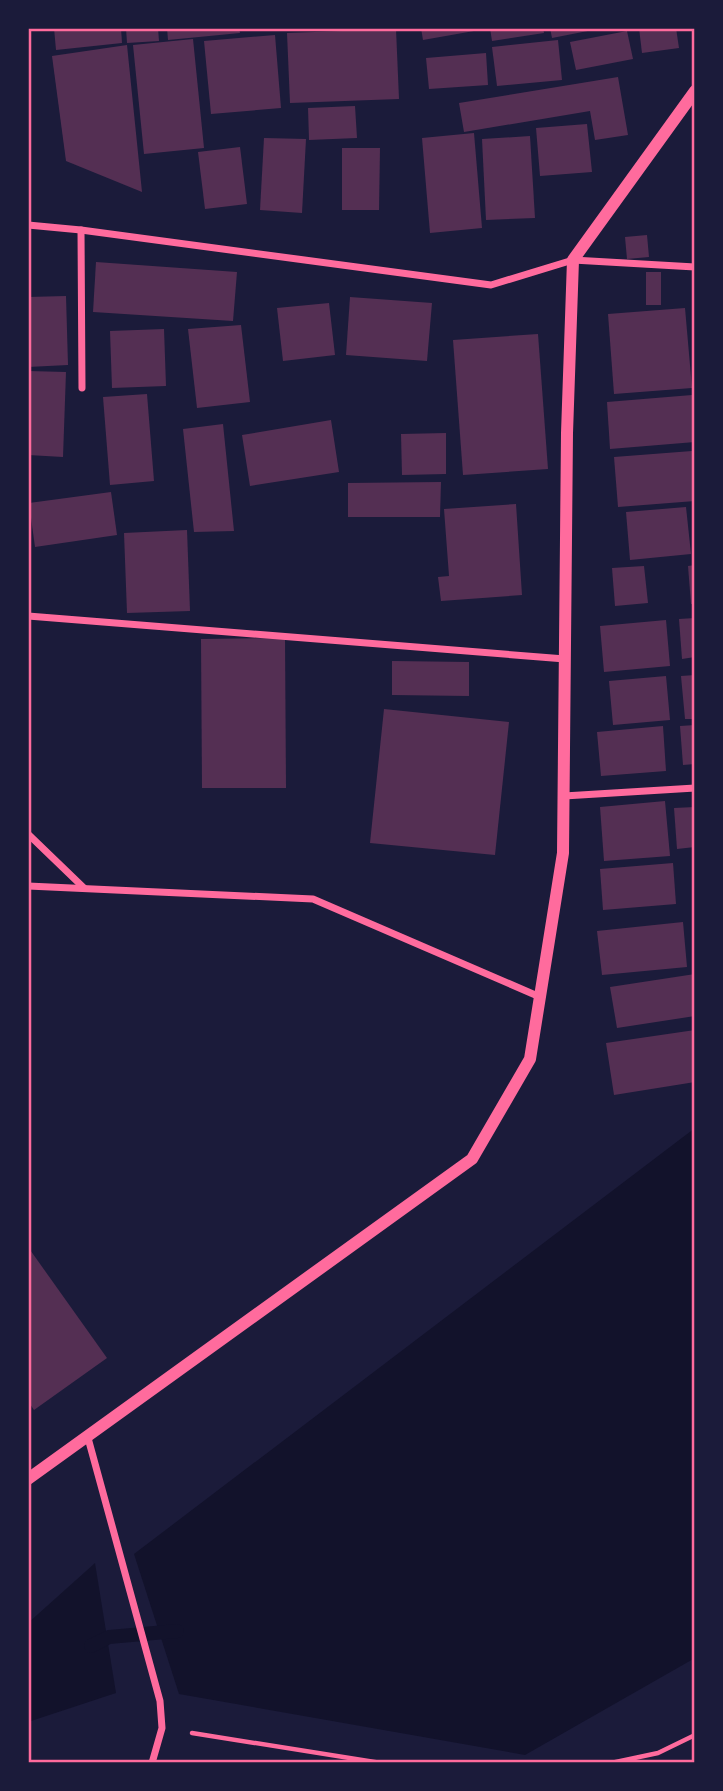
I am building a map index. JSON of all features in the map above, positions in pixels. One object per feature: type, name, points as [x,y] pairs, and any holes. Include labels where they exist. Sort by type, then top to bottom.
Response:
[{"type":"street","points":[[28,1479],[472,1158],[530,1059],[563,853],[567,433],[573,260],[695,91]]},
{"type":"street","points":[[28,225],[491,285],[573,260],[695,267]]},
{"type":"street","points":[[81,230],[82,388]]},
{"type":"street","points":[[28,616],[565,659]]},
{"type":"street","points":[[564,796],[695,788]]},
{"type":"street","points":[[28,834],[85,888]]},
{"type":"street","points":[[28,886],[313,899],[540,998]]},
{"type":"street","points":[[88,1438],[160,1701],[162,1728],[152,1763]]},
{"type":"path","points":[[162,1728],[381,1763]]},
{"type":"path","points":[[611,1763],[658,1753],[695,1735]]},
{"type":"shaded area","points":[[695,1128],[695,1658],[525,1755],[179,1694],[134,1554]]},
{"type":"shaded area","points":[[95,1563],[116,1693],[28,1722],[28,1623]]},
{"type":"building","points":[[54,28],[121,28],[122,43],[56,50]]},
{"type":"building","points":[[126,28],[158,28],[159,41],[127,43]]},
{"type":"building","points":[[167,28],[239,28],[240,33],[168,40]]},
{"type":"building","points":[[421,28],[474,28],[474,31],[423,40]]},
{"type":"building","points":[[490,28],[543,28],[544,33],[492,41]]},
{"type":"building","points":[[550,28],[598,28],[598,29],[552,38]]},
{"type":"building","points":[[639,28],[676,28],[679,48],[642,53]]},
{"type":"building","points":[[396,29],[399,99],[290,103],[287,33]]},
{"type":"building","points":[[627,31],[633,59],[576,70],[570,42]]},
{"type":"building","points":[[275,35],[281,108],[211,114],[204,41]]},
{"type":"building","points":[[193,39],[204,148],[144,154],[133,45]]},
{"type":"building","points":[[558,40],[562,80],[497,86],[492,47]]},
{"type":"building","points":[[127,45],[142,192],[66,161],[52,56]]},
{"type":"building","points":[[486,53],[488,85],[429,89],[426,58]]},
{"type":"building","points":[[618,77],[628,135],[595,140],[590,111],[464,132],[459,103]]},
{"type":"building","points":[[355,106],[357,138],[309,140],[308,108]]},
{"type":"building","points":[[587,124],[592,172],[540,176],[536,128]]},
{"type":"building","points":[[474,133],[482,228],[430,233],[422,138]]},
{"type":"building","points":[[530,136],[535,218],[486,220],[482,139]]},
{"type":"building","points":[[264,138],[306,139],[302,213],[260,210]]},
{"type":"building","points":[[240,147],[247,204],[205,209],[198,152]]},
{"type":"building","points":[[342,148],[380,148],[379,210],[342,210]]},
{"type":"building","points":[[647,235],[649,257],[627,259],[625,237]]},
{"type":"building","points":[[96,262],[237,272],[233,321],[93,312]]},
{"type":"building","points":[[646,272],[661,272],[661,305],[646,305]]},
{"type":"building","points":[[66,296],[68,365],[28,367],[28,297]]},
{"type":"building","points":[[350,297],[432,303],[427,361],[346,355]]},
{"type":"building","points":[[329,303],[335,355],[283,361],[277,308]]},
{"type":"building","points":[[685,308],[692,388],[614,394],[608,314]]},
{"type":"building","points":[[241,325],[250,402],[197,408],[188,329]]},
{"type":"building","points":[[164,329],[166,386],[112,388],[110,331]]},
{"type":"building","points":[[538,334],[548,469],[463,475],[453,340]]},
{"type":"building","points":[[28,371],[66,372],[63,457],[28,455]]},
{"type":"building","points":[[147,394],[154,481],[110,485],[103,397]]},
{"type":"building","points":[[692,395],[695,442],[610,449],[607,402]]},
{"type":"building","points":[[331,420],[339,472],[250,486],[242,435]]},
{"type":"building","points":[[223,424],[234,531],[194,532],[183,429]]},
{"type":"building","points":[[446,433],[446,474],[402,475],[401,434]]},
{"type":"building","points":[[692,451],[695,501],[618,507],[614,457]]},
{"type":"building","points":[[441,482],[440,517],[348,517],[348,483]]},
{"type":"building","points":[[111,492],[117,535],[35,547],[29,503]]},
{"type":"building","points":[[516,504],[522,595],[441,601],[438,577],[449,576],[444,509]]},
{"type":"building","points":[[686,507],[691,554],[630,560],[626,512]]},
{"type":"building","points":[[187,530],[190,611],[127,613],[124,533]]},
{"type":"building","points":[[695,565],[695,604],[691,604],[688,566]]},
{"type":"building","points":[[644,566],[648,603],[615,606],[612,568]]},
{"type":"building","points":[[695,618],[695,657],[682,659],[679,619]]},
{"type":"building","points":[[666,620],[670,666],[604,672],[600,626]]},
{"type":"building","points":[[285,638],[286,788],[202,788],[201,639]]},
{"type":"building","points":[[392,661],[469,662],[469,696],[392,695]]},
{"type":"building","points":[[695,675],[695,719],[685,719],[681,676]]},
{"type":"building","points":[[666,676],[670,720],[613,725],[609,681]]},
{"type":"building","points":[[384,709],[509,722],[495,855],[370,843]]},
{"type":"building","points":[[695,725],[695,764],[683,765],[680,726]]},
{"type":"building","points":[[663,726],[666,771],[601,776],[597,732]]},
{"type":"building","points":[[665,801],[670,856],[604,861],[600,807]]},
{"type":"building","points":[[695,807],[695,847],[677,849],[674,808]]},
{"type":"building","points":[[673,863],[676,904],[603,910],[600,869]]},
{"type":"building","points":[[683,922],[687,967],[602,975],[597,931]]},
{"type":"building","points":[[695,974],[695,1016],[617,1028],[610,987]]},
{"type":"building","points":[[695,1030],[695,1082],[614,1095],[606,1043]]},
{"type":"building","points":[[28,1247],[107,1358],[34,1410],[28,1401]]},
{"type":"waterway","points":[[91,1646],[109,1637],[177,1631]]}]
